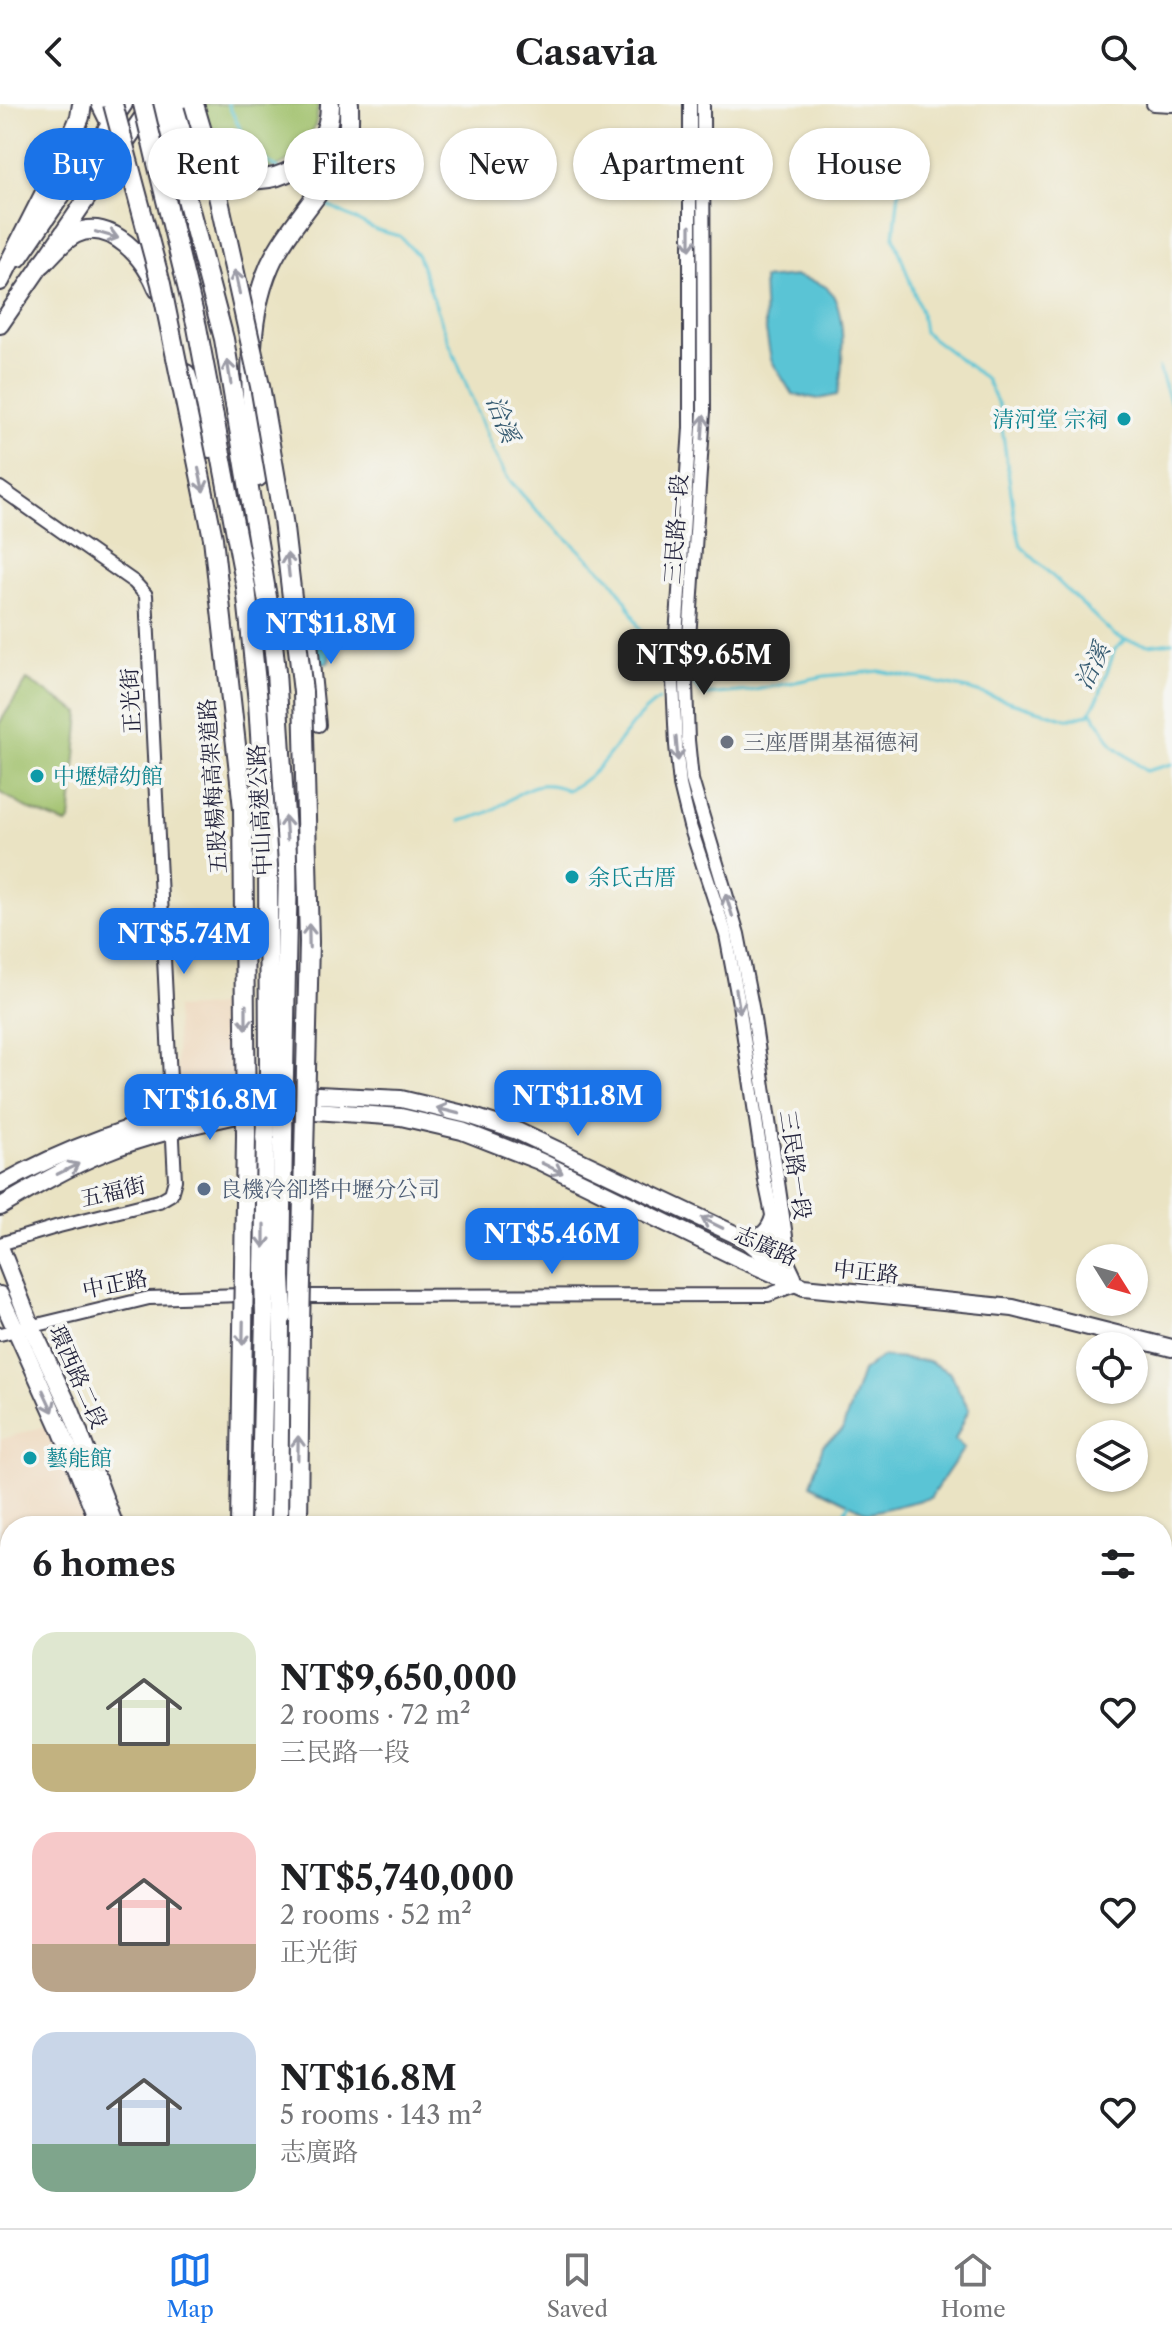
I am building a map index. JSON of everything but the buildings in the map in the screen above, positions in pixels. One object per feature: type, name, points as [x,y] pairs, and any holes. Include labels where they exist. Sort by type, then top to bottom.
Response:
[{"type":"highway","points":[[0,281],[64,155],[80,117],[82,104]]},
{"type":"highway","points":[[101,104],[112,113]]},
{"type":"highway","name":"中山高速公路","points":[[143,104],[197,327],[246,587],[258,702],[277,1073]]},
{"type":"highway","name":"中山高速公路","points":[[162,104],[175,128]]},
{"type":"highway","points":[[176,104],[180,128]]},
{"type":"highway","points":[[194,104],[209,155],[260,386],[283,520],[303,692],[309,942],[298,1516]]},
{"type":"highway","points":[[268,179],[290,172],[309,159],[323,140],[330,117],[330,104]]},
{"type":"highway","points":[[270,615],[251,396],[256,310],[269,268],[282,242],[332,171],[348,139],[349,104]]},
{"type":"highway","name":"五股楊梅高架道路","points":[[112,113],[161,284],[213,538],[243,808],[246,1135],[240,1516]]},
{"type":"highway","points":[[132,187],[162,299],[212,455],[246,587]]},
{"type":"highway","name":"中山高速公路","points":[[195,200],[224,339],[270,615],[276,672],[288,865],[274,1137],[273,1278],[280,1516]]},
{"type":"highway","points":[[42,264],[74,234],[87,231],[107,233],[125,241],[139,257],[153,276],[162,299]]},
{"type":"highway","name":"中山高速公路","points":[[261,1516],[274,1315]]},
{"type":"main road","points":[[0,288],[112,113],[124,104]]},
{"type":"main road","points":[[132,131],[152,104]]},
{"type":"main road","points":[[0,325],[85,200]]},
{"type":"main road","name":"志廣路","points":[[401,1099],[517,1131],[747,1240],[798,1284],[539,1161],[462,1131],[316,1103],[401,1099]]},
{"type":"main road","points":[[0,1185],[44,1161],[110,1133],[233,1108]]},
{"type":"main road","points":[[0,1207],[66,1169],[172,1122]]},
{"type":"main road","name":"環西路二段","points":[[0,1245],[16,1331],[72,1413],[111,1516]]},
{"type":"main road","name":"中正路","points":[[798,1284],[857,1294],[1013,1308],[1172,1348]]},
{"type":"main road","name":"環西路二段","points":[[0,1295],[96,1516]]},
{"type":"street","name":"三民路一段","points":[[690,104],[690,428],[673,681],[680,785],[690,826],[726,935],[772,1216],[777,1239],[798,1284]]},
{"type":"street","name":"三民路一段","points":[[703,104],[704,411],[686,685],[692,780],[738,934],[753,1012],[785,1242],[798,1284]]},
{"type":"street","points":[[1153,104],[1172,105]]},
{"type":"street","name":"正光街","points":[[0,488],[134,582],[146,595],[172,1122]]},
{"type":"street","points":[[308,611],[319,725]]},
{"type":"street","points":[[673,681],[686,685]]},
{"type":"street","name":"五福街","points":[[0,1245],[59,1226],[159,1201],[171,1194],[175,1180],[172,1122]]},
{"type":"street","points":[[747,1240],[762,1235],[772,1216]]},
{"type":"street","name":"中正路","points":[[312,1296],[768,1295],[798,1284]]},
{"type":"street","name":"中正路","points":[[16,1331],[149,1298],[241,1295]]},
{"type":"shaded area","points":[[236,1005],[235,1091],[177,1099],[176,1008]]},
{"type":"shaded area","points":[[48,1425],[83,1516],[0,1516],[0,1440]]},
{"type":"green space","points":[[193,104],[318,104],[314,128],[284,128],[284,164],[268,169],[268,128],[203,128]]},
{"type":"green space","points":[[27,680],[80,713],[70,821],[66,824],[28,809],[0,792],[0,722]]},
{"type":"water","points":[[796,276],[826,287],[838,308],[842,355],[837,395],[819,399],[792,394],[771,360],[765,325],[763,279]]},
{"type":"water","points":[[321,628],[338,636],[328,663],[317,665],[313,629]]},
{"type":"water","points":[[881,1357],[928,1361],[949,1372],[969,1409],[955,1440],[964,1448],[930,1498],[868,1513],[811,1485],[823,1445],[842,1431],[862,1372]]},
{"type":"waterway","name":"洽溪","points":[[228,104],[250,149],[278,169]]},
{"type":"waterway","name":"洽溪","points":[[898,200],[894,237],[921,312],[924,332],[986,379],[999,406],[1021,546],[1114,635],[1126,640]]},
{"type":"waterway","name":"洽溪","points":[[322,203],[376,230],[400,236],[418,256],[449,342],[493,451],[507,477],[534,508],[611,579],[640,630],[664,662]]},
{"type":"waterway","name":"洽溪","points":[[1159,368],[1172,406]]},
{"type":"waterway","name":"洽溪","points":[[693,685],[705,695],[750,691],[825,676],[880,671],[968,689],[1067,719],[1089,714],[1099,696],[1115,649],[1126,640],[1149,645],[1172,642]]},
{"type":"waterway","points":[[460,821],[488,813],[529,788],[546,785],[567,790],[581,782],[605,760],[635,721],[659,700]]},
{"type":"waterway","name":"洽溪","points":[[1092,712],[1114,746],[1146,771],[1172,764]]},
{"type":"waterway","points":[[842,1516],[849,1504]]},
{"type":"place","name":"清河堂 宗祠","points":[[1124,419]]},
{"type":"place","name":"三座厝開基福德祠","points":[[727,742]]},
{"type":"place","name":"中壢婦幼館","points":[[37,776]]},
{"type":"place","name":"余氏古厝","points":[[572,877]]},
{"type":"place","name":"良機冷卻塔中壢分公司","points":[[204,1189]]},
{"type":"place","name":"藝能館","points":[[30,1458]]}]
